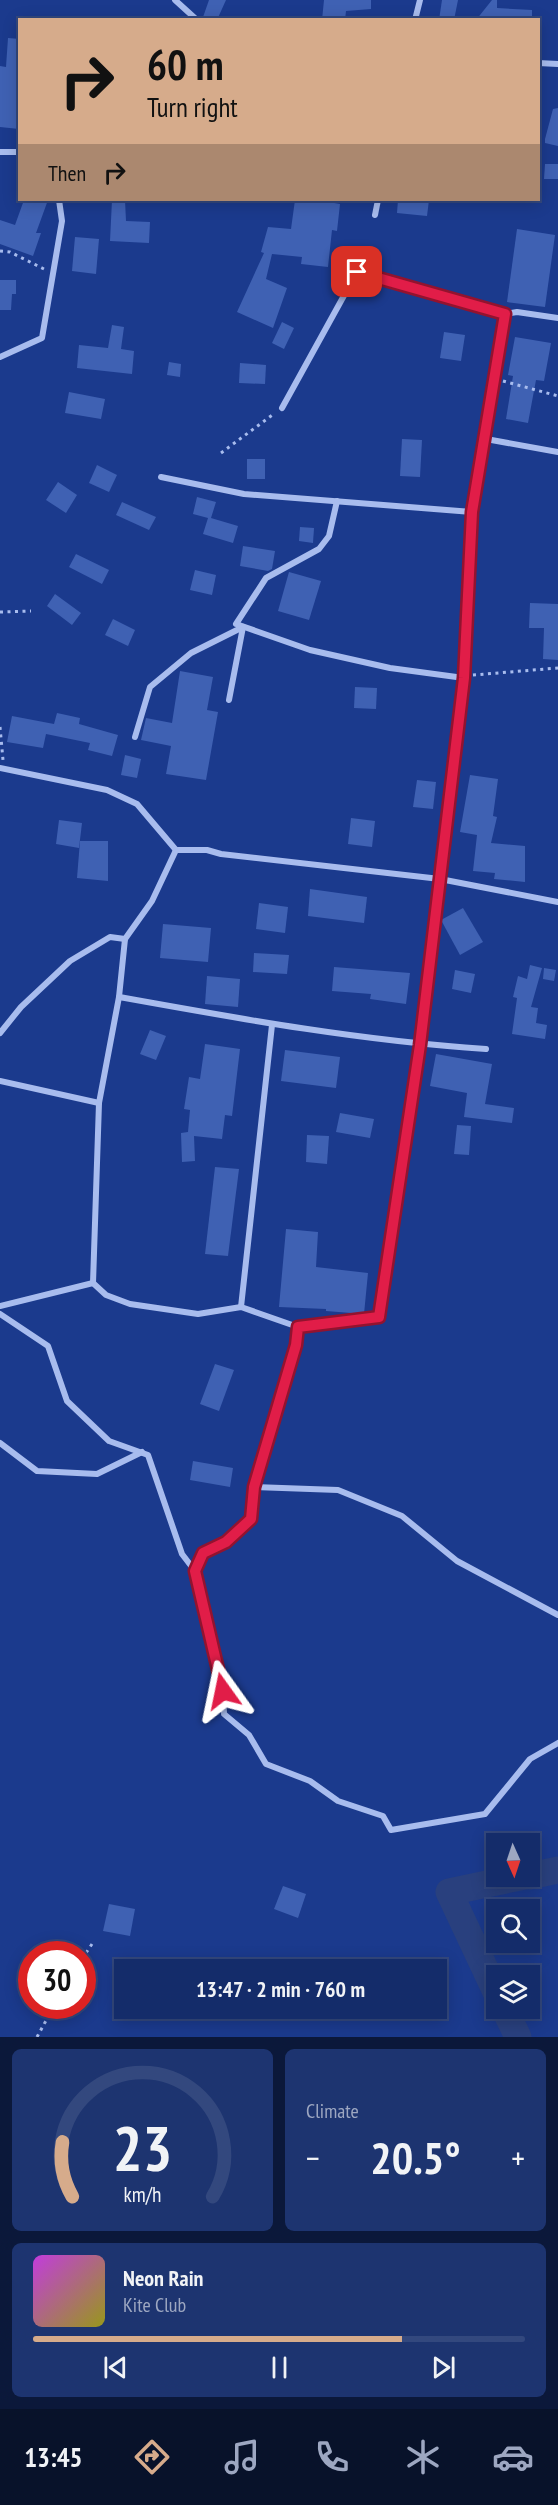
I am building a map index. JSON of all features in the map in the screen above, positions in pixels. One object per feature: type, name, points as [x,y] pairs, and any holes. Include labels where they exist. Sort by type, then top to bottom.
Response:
[{"type":"street","points":[[175,0],[195,18]]},
{"type":"street","points":[[416,18],[420,0]]},
{"type":"street","points":[[540,63],[558,64]]},
{"type":"street","points":[[0,152],[18,152]]},
{"type":"street","points":[[0,357],[42,338],[62,221],[60,201]]},
{"type":"street","points":[[375,215],[378,201]]},
{"type":"street","points":[[282,408],[357,272],[505,314],[517,312],[558,318]]},
{"type":"street","points":[[176,850],[152,901],[125,939],[119,996],[99,1103],[93,1283],[106,1295],[130,1304],[198,1314],[241,1307],[298,1327],[379,1317],[420,1045],[464,677],[472,512],[486,439],[505,314]]},
{"type":"street","points":[[486,439],[558,452]]},
{"type":"street","points":[[160,477],[244,494],[472,512]]},
{"type":"street","points":[[338,501],[329,536],[319,549],[266,578],[236,624],[310,650],[390,668],[464,677]]},
{"type":"street","points":[[229,700],[243,627]]},
{"type":"street","points":[[135,736],[150,687],[191,653],[243,627]]},
{"type":"street","points":[[2,768],[107,790],[137,804],[176,850],[207,850],[221,854],[440,879],[558,902]]},
{"type":"street","points":[[0,1033],[21,1007],[70,961],[110,937],[125,939]]},
{"type":"street","points":[[119,996],[272,1025],[420,1045],[486,1049]]},
{"type":"street","points":[[241,1307],[272,1025]]},
{"type":"street","points":[[0,1081],[99,1103]]},
{"type":"street","points":[[0,1305],[93,1283]]},
{"type":"street","points":[[0,1314],[48,1346],[67,1401],[109,1441],[148,1455],[182,1554],[195,1571],[223,1691],[224,1714],[249,1735],[266,1764],[310,1781],[338,1801],[383,1816],[391,1830],[485,1814],[530,1759],[558,1743]]},
{"type":"street","points":[[195,1571],[203,1553],[226,1542],[251,1519],[254,1487],[296,1345],[298,1327]]},
{"type":"street","points":[[0,1443],[37,1471],[97,1474],[142,1452]]},
{"type":"street","points":[[254,1487],[338,1490],[402,1516],[458,1561],[558,1616]]},
{"type":"path","points":[[0,251],[10,252],[52,273]]},
{"type":"path","points":[[495,380],[558,396]]},
{"type":"path","points":[[221,453],[282,408]]},
{"type":"path","points":[[0,612],[31,611]]},
{"type":"path","points":[[464,677],[558,668]]},
{"type":"path","points":[[0,727],[2,768]]},
{"type":"path","points":[[37,2037],[47,2019]]},
{"type":"building","points":[[209,0],[226,0],[218,18],[203,18]]},
{"type":"building","points":[[324,0],[371,0],[371,9],[346,11],[345,18],[322,18]]},
{"type":"building","points":[[442,0],[458,0],[454,18],[439,18]]},
{"type":"building","points":[[492,0],[497,0],[497,8],[532,10],[532,18],[478,18]]},
{"type":"building","points":[[8,38],[18,39],[18,129],[0,127],[0,66],[6,67]]},
{"type":"building","points":[[558,108],[558,146],[545,143],[545,139],[553,109]]},
{"type":"building","points":[[545,164],[558,164],[558,179],[544,179]]},
{"type":"building","points":[[24,201],[48,201],[36,233],[41,233],[33,256],[0,244],[0,220],[15,225]]},
{"type":"building","points":[[112,201],[125,201],[126,221],[150,222],[149,243],[110,241]]},
{"type":"building","points":[[295,201],[323,201],[340,204],[337,231],[332,230],[328,267],[301,264],[302,257],[272,254],[266,279],[287,288],[273,328],[237,312],[264,253],[261,252],[268,227],[291,229]]},
{"type":"building","points":[[398,201],[429,201],[427,216],[397,213]]},
{"type":"building","points":[[517,229],[555,235],[545,307],[507,302]]},
{"type":"building","points":[[75,237],[99,239],[96,274],[72,271]]},
{"type":"building","points":[[0,280],[16,280],[16,294],[12,294],[11,310],[0,310]]},
{"type":"building","points":[[282,322],[294,328],[284,349],[272,343]]},
{"type":"building","points":[[112,325],[124,327],[121,349],[134,351],[132,374],[77,368],[79,345],[108,348]]},
{"type":"building","points":[[444,332],[465,335],[461,361],[440,358]]},
{"type":"building","points":[[515,337],[551,343],[544,381],[536,380],[528,423],[506,419],[513,376],[508,375]]},
{"type":"building","points":[[169,362],[181,364],[180,377],[167,375]]},
{"type":"building","points":[[240,363],[266,365],[265,384],[239,383]]},
{"type":"building","points":[[69,392],[105,399],[101,419],[65,413]]},
{"type":"building","points":[[402,439],[422,440],[420,477],[400,476]]},
{"type":"building","points":[[247,459],[265,459],[265,479],[247,479]]},
{"type":"building","points":[[97,465],[117,475],[109,492],[89,483]]},
{"type":"building","points":[[58,482],[77,495],[66,513],[46,500]]},
{"type":"building","points":[[197,497],[216,502],[211,518],[238,526],[233,543],[203,534],[208,518],[193,514]]},
{"type":"building","points":[[122,502],[156,517],[149,530],[116,515]]},
{"type":"building","points":[[300,527],[314,528],[313,543],[299,541]]},
{"type":"building","points":[[243,546],[275,551],[272,569],[268,571],[240,566]]},
{"type":"building","points":[[76,554],[109,570],[102,584],[69,567]]},
{"type":"building","points":[[195,570],[216,575],[212,595],[190,590]]},
{"type":"building","points":[[289,572],[321,581],[309,620],[278,611]]},
{"type":"building","points":[[55,594],[81,613],[72,625],[47,606]]},
{"type":"building","points":[[530,603],[558,604],[558,660],[543,659],[544,628],[529,628]]},
{"type":"building","points":[[113,619],[135,630],[128,646],[105,635]]},
{"type":"building","points":[[180,671],[213,677],[207,710],[218,712],[206,780],[166,774],[171,746],[141,740],[146,718],[172,723]]},
{"type":"building","points":[[355,687],[377,688],[376,709],[354,708]]},
{"type":"building","points":[[57,713],[80,718],[79,724],[118,735],[112,756],[88,750],[90,743],[46,734],[43,748],[7,742],[12,716],[54,724]]},
{"type":"building","points":[[125,755],[141,759],[137,778],[121,775]]},
{"type":"building","points":[[470,775],[498,779],[493,816],[497,817],[491,843],[525,846],[525,882],[494,879],[495,873],[473,871],[477,835],[460,832]]},
{"type":"building","points":[[417,780],[436,782],[433,809],[413,807]]},
{"type":"building","points":[[351,818],[375,821],[372,847],[348,844]]},
{"type":"building","points":[[59,820],[82,823],[79,848],[56,844]]},
{"type":"building","points":[[80,841],[108,841],[108,881],[77,878]]},
{"type":"building","points":[[310,889],[367,897],[364,923],[308,916]]},
{"type":"building","points":[[259,903],[288,907],[285,933],[256,929]]},
{"type":"building","points":[[463,908],[483,942],[460,955],[441,920]]},
{"type":"building","points":[[163,924],[211,928],[208,962],[160,958]]},
{"type":"building","points":[[254,953],[289,955],[287,974],[253,972]]},
{"type":"building","points":[[530,965],[542,968],[531,1007],[538,1008],[536,1023],[547,1025],[545,1039],[512,1034],[517,998],[513,997],[518,976],[527,979]]},
{"type":"building","points":[[334,967],[410,973],[406,1004],[370,999],[371,994],[332,991]]},
{"type":"building","points":[[544,968],[556,970],[554,981],[543,979]]},
{"type":"building","points":[[455,970],[475,974],[471,993],[452,989]]},
{"type":"building","points":[[207,976],[240,979],[238,1007],[205,1004]]},
{"type":"building","points":[[150,1030],[166,1036],[156,1060],[140,1054]]},
{"type":"building","points":[[205,1044],[240,1049],[232,1116],[225,1115],[222,1139],[194,1136],[195,1161],[182,1162],[181,1133],[188,1132],[190,1110],[184,1109],[189,1077],[200,1079]]},
{"type":"building","points":[[285,1050],[340,1057],[336,1088],[281,1081]]},
{"type":"building","points":[[436,1054],[492,1064],[485,1104],[514,1108],[512,1123],[464,1117],[467,1093],[430,1086]]},
{"type":"building","points":[[340,1113],[374,1119],[370,1138],[336,1132]]},
{"type":"building","points":[[457,1125],[471,1126],[469,1155],[454,1154]]},
{"type":"building","points":[[307,1135],[329,1136],[327,1164],[306,1162]]},
{"type":"building","points":[[215,1167],[239,1169],[228,1256],[205,1254]]},
{"type":"building","points":[[286,1229],[318,1232],[316,1267],[368,1273],[364,1314],[326,1311],[326,1309],[279,1307]]},
{"type":"building","points":[[215,1364],[234,1370],[219,1411],[200,1404]]},
{"type":"building","points":[[193,1461],[233,1468],[230,1487],[190,1480]]},
{"type":"building","points":[[283,1886],[306,1894],[298,1918],[274,1909]]},
{"type":"building","points":[[109,1904],[135,1909],[130,1936],[103,1931]]},
{"type":"waterway","points":[[540,1874],[558,1870]]},
{"type":"waterway","points":[[486,1884],[449,1892],[486,1971]]},
{"type":"waterway","points":[[509,2019],[518,2037]]},
{"type":"route","points":[[223,1691],[195,1571],[203,1553],[226,1542],[251,1519],[254,1487],[296,1345],[298,1327],[379,1317],[420,1045],[464,678],[472,512],[486,439],[505,314],[357,272]]}]
